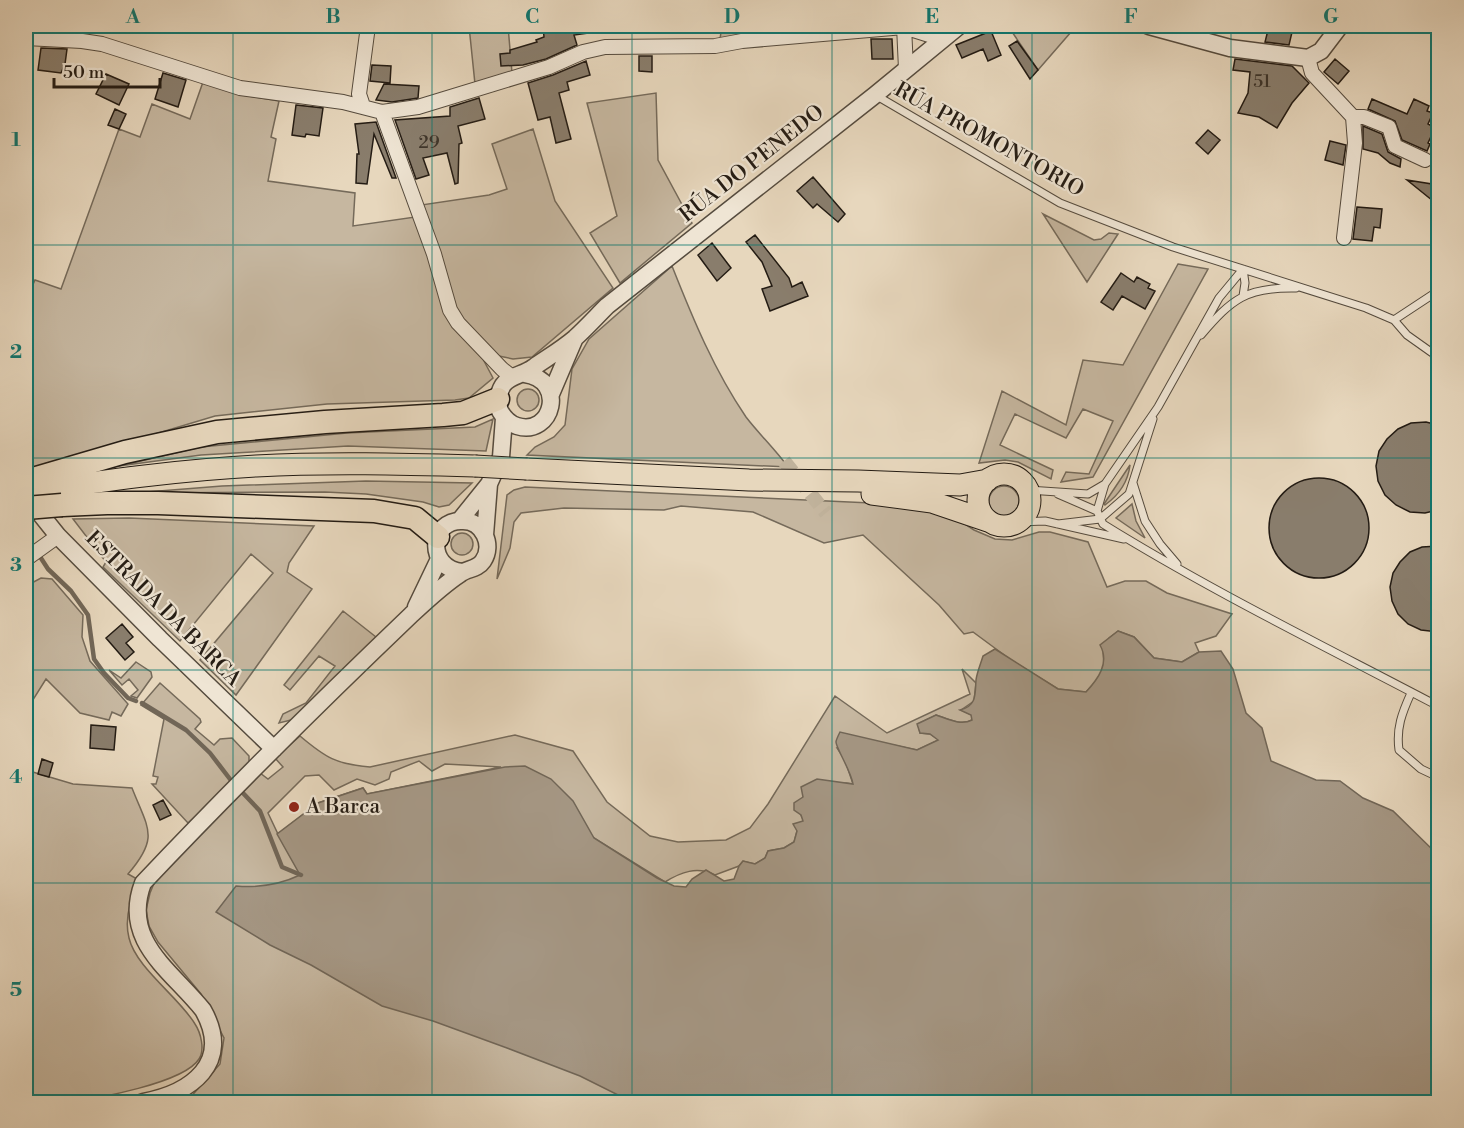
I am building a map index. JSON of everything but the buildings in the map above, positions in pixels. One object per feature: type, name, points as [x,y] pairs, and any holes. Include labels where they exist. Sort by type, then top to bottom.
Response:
[{"type":"highway","points":[[26,508],[47,488],[124,452],[217,432],[443,415],[501,408]]},
{"type":"highway","points":[[47,488],[158,503],[374,511],[415,518],[438,548]]},
{"type":"main road","points":[[26,494],[47,488],[185,472],[256,466],[376,463],[749,480],[960,485],[988,480],[997,475],[1013,476],[1028,490],[1029,508],[1018,522],[1003,526],[923,501],[749,480]]},
{"type":"main road","points":[[988,480],[979,493],[978,501],[979,508],[988,521]]},
{"type":"street","points":[[363,106],[359,94],[368,26]]},
{"type":"street","points":[[26,38],[102,44],[240,88],[363,106],[382,112],[394,112],[428,104],[549,67],[583,52],[599,48],[716,46],[742,41],[904,26],[942,39]]},
{"type":"street","points":[[904,26],[906,69]]},
{"type":"street","name":"RÚA DO PENEDO","points":[[519,375],[574,339],[607,306],[959,26]]},
{"type":"street","points":[[1149,26],[1230,48],[1308,58],[1321,51],[1340,26]]},
{"type":"street","points":[[1308,58],[1312,73],[1353,117],[1354,142],[1344,238]]},
{"type":"street","points":[[382,112],[434,254],[450,310],[458,323],[502,369],[519,375],[532,375],[544,382],[551,394],[552,403],[544,419],[528,427],[501,456],[489,484],[460,520],[447,525],[413,613]]},
{"type":"street","points":[[1353,117],[1364,117],[1389,126],[1395,146],[1425,160]]},
{"type":"street","name":"RÚA DO PENEDO","points":[[551,394],[574,339]]},
{"type":"street","points":[[501,456],[501,408],[504,384],[519,375]]},
{"type":"street","points":[[501,408],[511,423],[528,427]]},
{"type":"street","points":[[143,1102],[169,1096],[194,1081],[204,1072],[210,1061],[213,1040],[203,1010],[148,947],[144,939],[137,920],[139,896],[143,883],[274,749],[413,613],[462,572],[478,566],[483,560],[487,544],[485,536],[489,484]]},
{"type":"street","name":"ESTRADA DA BARCA","points":[[26,494],[58,536],[274,749]]},
{"type":"street","points":[[460,520],[475,524],[485,536]]},
{"type":"street","points":[[26,559],[58,536]]},
{"type":"street","points":[[438,548],[449,568],[462,572]]},
{"type":"lane","name":"RÚA PROMONTORIO","points":[[875,94],[1060,202],[1173,247],[1306,288],[1394,320]]},
{"type":"lane","points":[[1243,269],[1245,283],[1243,296]]},
{"type":"lane","points":[[1243,269],[1219,298],[1158,407],[1105,484],[1097,511],[1100,519],[1103,524],[1180,569],[1438,706]]},
{"type":"lane","points":[[1190,349],[1223,310],[1243,296],[1275,288],[1306,288]]},
{"type":"lane","points":[[1438,291],[1394,320],[1407,334],[1438,357]]},
{"type":"lane","points":[[1058,524],[1100,519],[1129,494],[1148,431],[1158,407]]},
{"type":"lane","points":[[1133,483],[1145,521],[1180,569]]},
{"type":"lane","points":[[1028,490],[1088,494],[1105,484]]},
{"type":"lane","points":[[1055,493],[1097,511]]},
{"type":"lane","points":[[1018,522],[1045,521],[1131,541]]},
{"type":"lane","points":[[1411,693],[1401,715],[1397,733],[1399,750],[1421,769],[1438,777]]},
{"type":"shaded area","points":[[469,26],[508,26],[512,73],[475,84]]},
{"type":"shaded area","points":[[722,26],[768,26],[768,34],[720,39]]},
{"type":"shaded area","points":[[1008,26],[1069,26],[1071,32],[1038,70]]},
{"type":"shaded area","points":[[203,82],[243,95],[279,101],[271,137],[276,139],[268,181],[355,193],[353,226],[415,217],[429,257],[493,378],[469,398],[455,400],[327,404],[215,416],[42,468],[26,468],[26,300],[35,280],[61,289],[119,129],[140,137],[152,104],[190,119]]},
{"type":"shaded area","points":[[656,93],[658,160],[692,223],[620,283],[590,233],[617,216],[587,103]]},
{"type":"shaded area","points":[[533,129],[555,201],[613,288],[532,357],[513,359],[499,356],[462,319],[455,308],[421,205],[489,195],[507,189],[492,144]]},
{"type":"shaded area","points":[[1043,214],[1094,240],[1101,239],[1109,233],[1118,234],[1087,282]]},
{"type":"shaded area","points":[[1178,264],[1208,269],[1093,477],[1061,482],[1066,472],[1089,474],[1113,421],[1083,409],[1066,438],[1015,414],[1000,445],[1053,470],[1051,479],[1018,462],[1005,460],[979,463],[1002,391],[1066,425],[1083,360],[1123,365]]},
{"type":"shaded area","points":[[672,266],[696,325],[734,399],[788,467],[527,455],[535,447],[554,437],[565,425],[572,369],[589,339]]},
{"type":"shaded area","points":[[528,389],[536,392],[539,400],[536,408],[528,411],[520,408],[517,400],[520,392]]},
{"type":"shaded area","points":[[493,419],[486,451],[348,446],[201,455],[119,466],[201,447],[347,433],[475,427]]},
{"type":"shaded area","points":[[1130,465],[1122,488],[1105,505],[1104,504]]},
{"type":"shaded area","points":[[366,481],[472,483],[449,505],[439,507],[423,502],[366,494],[325,492],[134,493],[222,486]]},
{"type":"shaded area","points":[[1004,486],[1015,490],[1019,501],[1015,512],[1004,516],[993,512],[989,501],[993,490]]},
{"type":"shaded area","points":[[525,487],[893,504],[951,515],[974,530],[995,539],[1012,540],[1039,532],[1050,532],[1088,542],[1107,587],[1125,581],[1146,581],[1167,593],[1232,614],[1216,636],[1195,643],[1199,652],[1182,662],[1154,658],[1134,637],[1118,631],[1109,638],[1103,650],[1104,665],[1098,679],[1086,692],[1058,689],[1011,660],[973,632],[964,634],[939,605],[863,535],[824,543],[753,512],[681,506],[664,510],[564,508],[521,513],[514,522],[510,548],[497,579],[507,495]]},
{"type":"shaded area","points":[[1132,504],[1136,521],[1145,538],[1116,518]]},
{"type":"shaded area","points":[[129,518],[314,526],[289,563],[287,572],[312,589],[236,695],[200,660],[273,573],[251,554],[180,641],[103,567],[106,562],[73,519]]},
{"type":"shaded area","points":[[462,533],[470,536],[473,544],[470,552],[462,555],[454,552],[451,544],[454,536]]},
{"type":"shaded area","points":[[41,578],[52,579],[83,615],[82,637],[90,661],[128,704],[121,716],[112,712],[109,720],[80,713],[46,679],[26,711],[26,586]]},
{"type":"shaded area","points":[[343,611],[376,637],[295,719],[279,723],[283,714],[306,703],[335,666],[319,656],[290,690],[284,685]]},
{"type":"shaded area","points":[[1118,631],[1134,637],[1154,658],[1182,662],[1199,652],[1221,651],[1233,669],[1246,713],[1262,728],[1271,761],[1316,780],[1340,781],[1363,798],[1393,811],[1437,854],[1438,1102],[632,1102],[580,1076],[433,1021],[382,1006],[311,965],[270,945],[216,912],[236,886],[269,885],[300,875],[277,834],[318,803],[363,788],[367,794],[505,767],[525,766],[551,779],[573,801],[594,838],[657,878],[674,886],[686,887],[692,879],[706,870],[724,881],[734,879],[743,861],[755,864],[765,858],[768,851],[784,848],[794,842],[797,831],[793,824],[803,821],[801,815],[794,810],[794,803],[803,797],[801,787],[817,779],[853,784],[836,741],[840,732],[917,750],[938,740],[930,734],[920,733],[917,724],[936,715],[959,722],[972,720],[971,715],[960,710],[970,706],[974,699],[983,656],[995,649],[1058,689],[1086,692],[1095,682],[1103,664],[1104,658],[1100,645]]},
{"type":"shaded area","points":[[136,662],[151,672],[152,677],[137,698],[131,696],[138,690],[129,679],[122,685],[109,670],[121,678]]},
{"type":"shaded area","points":[[962,669],[976,683],[974,701],[961,710],[972,715],[972,720],[959,722],[936,715],[918,724],[920,733],[930,734],[939,740],[917,750],[893,745],[837,748],[845,760],[853,784],[846,783],[803,797],[801,815],[804,821],[797,831],[794,842],[784,848],[768,851],[765,858],[755,864],[743,861],[739,866],[715,875],[702,871],[689,871],[665,882],[594,838],[685,1102],[180,1102],[187,1101],[220,1064],[224,1038],[201,994],[158,942],[149,926],[146,910],[150,893],[155,881],[260,773],[268,779],[283,767],[275,758],[300,736],[332,759],[370,767],[515,735],[573,751],[607,802],[650,836],[678,842],[726,840],[750,828],[768,804],[835,696],[887,733],[970,694]],"holes":[[[419,761],[432,771],[445,764],[501,767],[367,794],[363,788],[318,803],[278,834],[268,813],[305,776],[319,775],[334,790],[357,779],[375,785],[389,779],[391,772]]]},
{"type":"shaded area","points":[[160,683],[200,719],[201,722],[195,729],[214,745],[220,739],[232,738],[249,756],[249,764],[233,783],[188,823],[152,784],[156,784],[158,777],[153,776],[164,719],[141,705]]},
{"type":"shaded area","points":[[26,770],[73,784],[132,788],[146,823],[148,841],[138,861],[128,874],[139,880],[129,908],[127,923],[129,938],[140,960],[179,1003],[197,1028],[202,1042],[202,1051],[199,1059],[190,1068],[158,1082],[98,1097],[62,1103],[26,1102]]},
{"type":"waterway","points":[[26,535],[48,569],[71,591],[88,615],[94,659],[128,698],[136,701]]},
{"type":"waterway","points":[[142,703],[186,730],[210,753],[233,783]]},
{"type":"waterway","points":[[242,792],[260,811],[282,867],[301,875]]},
{"type":"tunnel","points":[[784,461],[826,513]]},
{"type":"place","name":"A Barca","points":[[294,807]]}]
